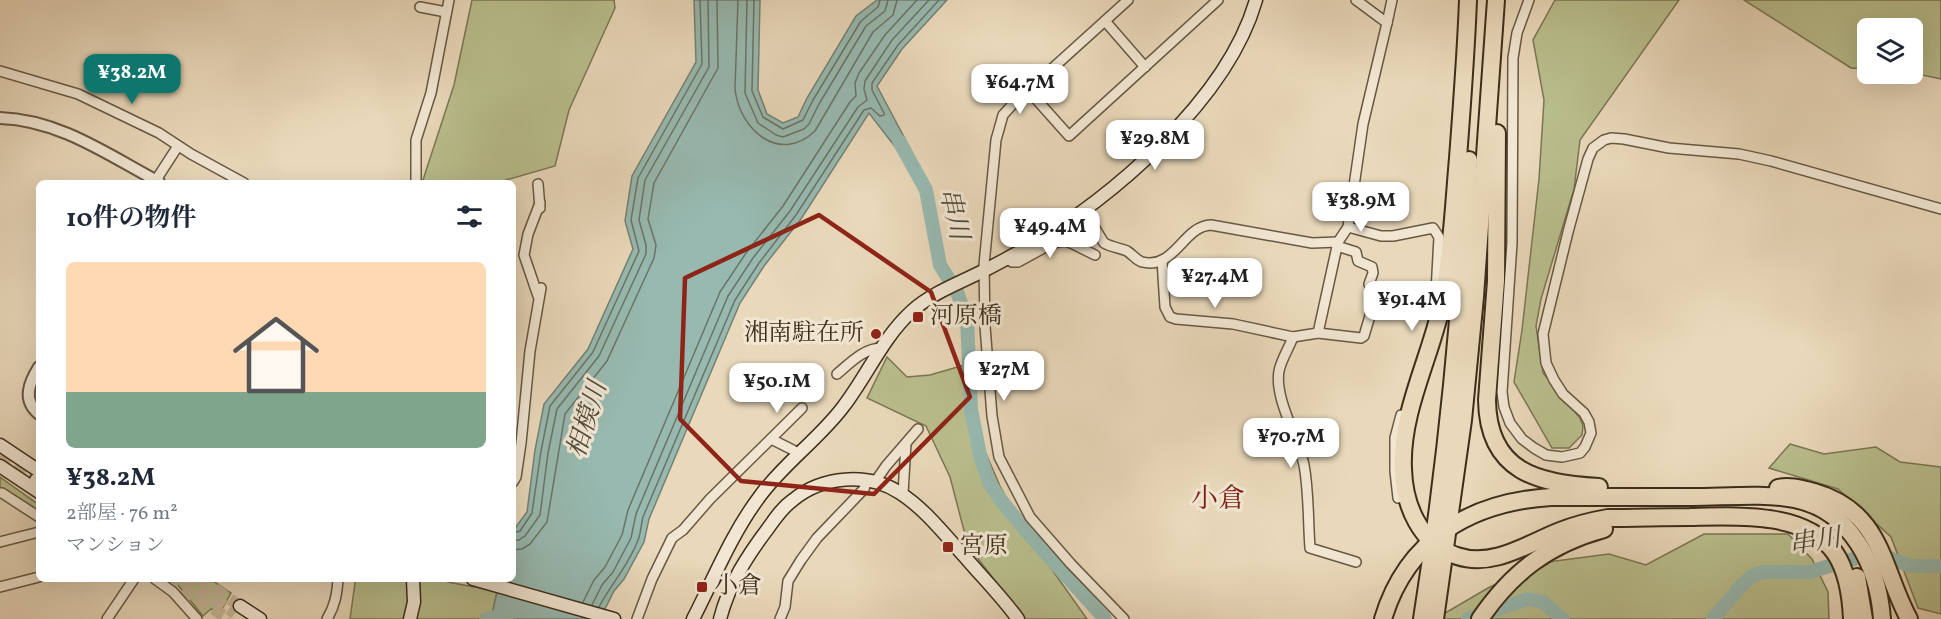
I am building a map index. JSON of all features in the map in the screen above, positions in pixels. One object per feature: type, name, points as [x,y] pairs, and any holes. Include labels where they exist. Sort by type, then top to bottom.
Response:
[{"type":"highway","points":[[1467,0],[1466,55],[1449,261],[1442,306],[1406,429],[1402,459],[1403,476],[1410,507],[1427,537],[1443,550],[1466,558],[1485,559],[1510,553],[1560,531],[1595,520],[1749,516],[1812,504],[1834,516],[1860,544],[1874,576],[1881,619]]},
{"type":"highway","points":[[1435,619],[1448,419],[1460,294],[1471,110],[1474,0]]},
{"type":"highway","points":[[1422,619],[1440,542],[1463,420],[1474,309],[1497,0]]},
{"type":"highway","points":[[1497,0],[1496,273],[1487,400],[1492,435],[1498,448],[1512,464],[1533,477],[1563,484],[1604,488],[1654,497]]},
{"type":"highway","points":[[1383,619],[1394,591],[1418,555],[1442,532],[1493,506],[1537,498],[1736,496],[1782,487],[1807,530],[1818,536],[1835,553],[1846,578],[1852,619]]},
{"type":"highway","points":[[1793,506],[1819,493],[1851,511],[1864,524],[1882,552],[1909,619]]},
{"type":"highway","points":[[1793,506],[1809,520],[1822,526],[1842,545],[1850,558],[1859,583],[1864,619]]},
{"type":"highway","points":[[1480,619],[1506,585],[1544,554],[1574,538],[1610,527],[1661,517]]},
{"type":"main road","points":[[693,619],[718,567],[760,495],[835,418],[904,319],[914,309],[940,292],[982,272],[1044,237],[1084,210],[1149,156],[1210,88],[1246,30],[1256,0]]},
{"type":"main road","points":[[0,445],[17,456],[36,483]]},
{"type":"main road","points":[[0,466],[36,484]]},
{"type":"main road","points":[[720,619],[727,595],[740,568],[786,506],[800,494],[819,485],[841,480],[871,481],[903,494],[954,544],[1018,619]]},
{"type":"main road","points":[[410,619],[414,602],[412,582]]},
{"type":"main road","points":[[484,582],[614,619]]},
{"type":"main road","points":[[240,613],[260,619]]},
{"type":"street","points":[[416,180],[416,140],[431,93],[449,0]]},
{"type":"street","points":[[1124,619],[1030,517],[999,457],[992,416],[982,272],[996,140],[1003,115],[1012,104],[1128,0]]},
{"type":"street","points":[[1028,90],[1069,136],[1218,0]]},
{"type":"street","points":[[1356,0],[1387,23]]},
{"type":"street","points":[[1318,333],[1337,244],[1348,227],[1363,124],[1392,0]]},
{"type":"street","points":[[1529,0],[1517,33],[1513,58],[1512,234],[1502,392],[1504,407],[1516,433],[1546,455],[1562,458],[1580,453],[1590,433],[1587,417],[1563,394],[1554,380],[1546,363],[1543,340],[1546,318],[1588,159],[1597,144],[1604,140],[1618,138],[1669,148],[1739,154],[1941,209]]},
{"type":"street","points":[[420,7],[446,12]]},
{"type":"street","points":[[1105,21],[1145,67]]},
{"type":"street","points":[[0,70],[78,94],[159,133],[239,180]]},
{"type":"street","points":[[0,118],[38,123],[62,130],[153,180]]},
{"type":"street","points":[[158,180],[178,146]]},
{"type":"street","points":[[538,184],[541,214]]},
{"type":"street","points":[[540,203],[528,234],[524,255],[540,302]]},
{"type":"street","points":[[1084,210],[1104,243],[1146,263],[1162,260],[1182,245],[1197,228],[1203,226],[1312,243],[1337,244],[1356,252],[1358,261],[1372,267],[1369,284],[1375,299],[1364,336],[1361,338],[1318,333],[1293,337],[1233,324],[1176,319],[1170,316],[1165,307],[1162,260]]},
{"type":"street","points":[[1348,227],[1387,236],[1433,228],[1439,237],[1437,285],[1430,321],[1395,438],[1398,498]]},
{"type":"street","points":[[1007,258],[1012,262],[1018,262],[1051,244],[1065,241],[1095,255]]},
{"type":"street","points":[[516,477],[530,351],[541,288]]},
{"type":"street","points":[[1293,337],[1279,371],[1278,383],[1280,397],[1297,438],[1305,469],[1310,548],[1356,562]]},
{"type":"street","points":[[837,374],[861,354],[882,348]]},
{"type":"street","points":[[36,372],[28,391],[32,407],[36,411]]},
{"type":"street","points":[[637,619],[652,579],[672,538],[683,530],[710,499],[801,408]]},
{"type":"street","points":[[780,619],[785,607],[788,581],[801,560],[817,538],[918,429]]},
{"type":"street","points":[[771,439],[798,455]]},
{"type":"street","points":[[903,494],[906,442]]},
{"type":"street","points":[[17,456],[36,465]]},
{"type":"street","points":[[0,493],[36,515]]},
{"type":"street","points":[[0,542],[36,533]]},
{"type":"street","points":[[0,587],[36,578]]},
{"type":"street","points":[[108,619],[132,582]]},
{"type":"street","points":[[327,619],[333,609],[338,582]]},
{"type":"street","points":[[168,583],[197,619]]},
{"type":"highlighted area","points":[[819,215],[931,292],[970,397],[874,494],[741,481],[680,419],[685,278]]},
{"type":"green space","points":[[472,0],[614,0],[615,8],[569,110],[555,166],[506,180],[423,180],[454,85]]},
{"type":"green space","points":[[1555,0],[1679,0],[1580,140],[1574,189],[1541,299],[1536,326],[1543,373],[1580,418],[1583,426],[1582,435],[1569,448],[1552,448],[1514,382],[1539,179],[1544,100],[1533,40]]},
{"type":"green space","points":[[1744,0],[1941,0],[1941,79],[1923,75],[1923,18],[1857,18],[1857,68],[1851,68]]},
{"type":"green space","points":[[887,357],[907,377],[930,375],[968,364],[981,442],[1000,486],[1024,530],[1087,619],[1025,619],[968,546],[950,477],[926,426],[867,398]]},
{"type":"green space","points":[[1790,444],[1824,454],[1876,447],[1900,462],[1941,467],[1941,614],[1918,608],[1891,537],[1838,489],[1769,468]]},
{"type":"green space","points":[[0,477],[36,503],[36,512],[0,490]]},
{"type":"green space","points":[[1704,534],[1788,534],[1812,559],[1828,592],[1829,619],[1435,619],[1488,588],[1540,563],[1609,554],[1646,565]]},
{"type":"green space","points":[[178,582],[214,582],[231,593],[221,611],[211,609],[203,616],[177,584]]},
{"type":"green space","points":[[448,582],[474,587],[476,582],[499,582],[491,619],[350,619],[355,583]]},
{"type":"water","name":"相模川","points":[[694,0],[760,0],[758,90],[767,114],[783,123],[798,117],[856,16],[877,0],[947,0],[902,49],[877,86],[912,152],[903,157],[869,113],[801,219],[764,266],[740,303],[649,519],[644,542],[600,619],[491,619],[499,582],[516,582],[516,527],[527,512],[544,404],[588,349],[633,249],[625,221],[632,176],[696,62]]},
{"type":"waterway","name":"串川","points":[[899,141],[926,190],[940,265],[957,292],[967,319],[971,409],[980,455],[989,482],[1027,532],[1105,619]]},
{"type":"waterway","name":"串川","points":[[1713,619],[1740,587],[1752,576],[1763,572],[1809,572],[1872,556],[1887,557],[1910,566],[1941,566]]},
{"type":"waterway","name":"串川","points":[[1468,619],[1528,599],[1543,602],[1563,619]]},
{"type":"waterway","points":[[486,619],[508,614]]},
{"type":"tunnel","points":[[0,456],[36,480]]},
{"type":"tunnel","points":[[173,582],[229,619]]},
{"type":"tunnel","points":[[188,582],[235,613]]},
{"type":"tunnel","points":[[204,582],[240,606]]},
{"type":"place","name":"河原橋","points":[[918,317]]},
{"type":"place","name":"湘南駐在所","points":[[876,334]]},
{"type":"place","name":"宮原","points":[[948,547]]},
{"type":"place","name":"小倉","points":[[702,587]]},
{"type":"district","name":"小倉","points":[[1218,500]]}]
